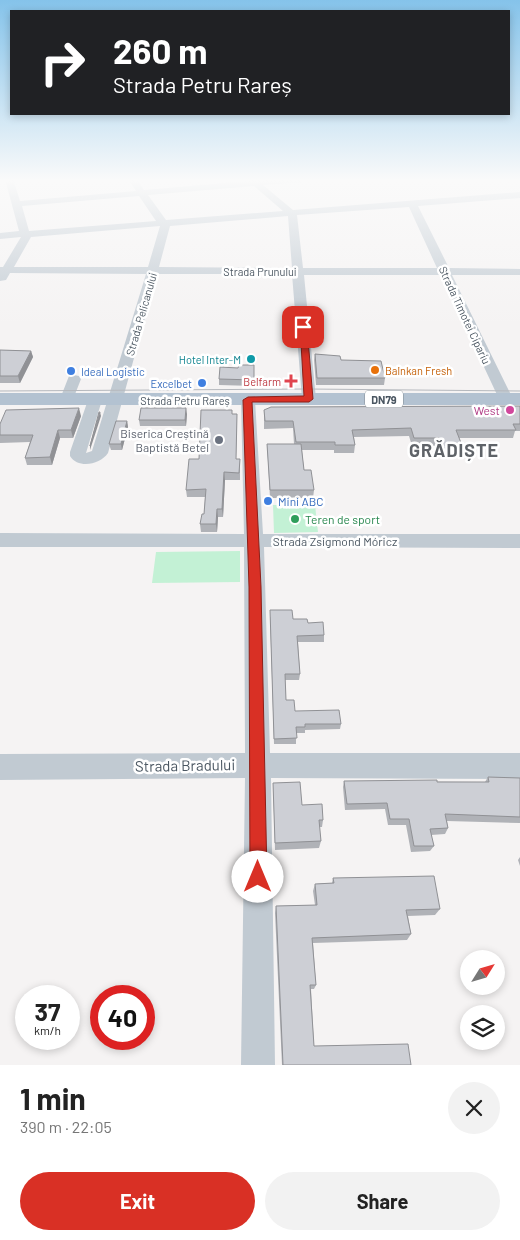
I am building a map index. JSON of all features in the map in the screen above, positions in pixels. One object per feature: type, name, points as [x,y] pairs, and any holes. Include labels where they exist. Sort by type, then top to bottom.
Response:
[{"type":"main road","name":"Strada Petru Rareș","points":[[0,399],[513,399]]},
{"type":"street","points":[[0,281],[3,270],[26,237],[24,229]]},
{"type":"street","points":[[0,236],[93,229]]},
{"type":"street","name":"Strada Pelicanului","points":[[95,400],[78,452],[78,456],[82,458],[94,458],[100,453],[164,229]]},
{"type":"street","points":[[293,229],[309,399]]},
{"type":"street","name":"Strada Timotei Cipariu","points":[[424,229],[513,399]]},
{"type":"street","name":"Strada Prunului","points":[[3,270],[520,272]]},
{"type":"street","points":[[67,400],[74,379]]},
{"type":"street","points":[[248,400],[254,540],[258,765],[258,1065]]},
{"type":"street","name":"Strada Zsigmond Móricz","points":[[0,540],[520,541]]},
{"type":"street","name":"Strada Bradului","points":[[0,767],[258,765],[520,766]]},
{"type":"green space","name":"Teren de sport","points":[[273,505],[315,505],[318,532],[274,533]]},
{"type":"green space","points":[[240,551],[240,582],[152,583],[156,552]]},
{"type":"building","points":[[0,350],[31,351],[18,376],[0,376]]},
{"type":"building","points":[[315,354],[340,356],[341,360],[381,361],[385,378],[317,378]]},
{"type":"building","points":[[239,365],[254,365],[254,380],[219,379],[220,367],[238,368]]},
{"type":"building","points":[[520,406],[520,424],[513,424],[516,430],[456,430],[463,448],[443,448],[439,438],[414,438],[411,428],[352,430],[355,445],[335,445],[335,442],[296,442],[293,421],[265,421],[264,410],[271,407]]},
{"type":"building","points":[[79,408],[71,430],[58,430],[50,457],[25,458],[33,435],[0,435],[0,424],[6,410]]},
{"type":"building","points":[[141,408],[186,408],[185,420],[139,420]]},
{"type":"building","points":[[201,410],[232,410],[232,414],[237,414],[236,459],[240,459],[239,473],[224,472],[222,509],[217,509],[216,524],[200,524],[202,514],[204,514],[206,489],[186,490],[189,459],[199,459]]},
{"type":"building","points":[[99,412],[100,412],[90,446]]},
{"type":"building","points":[[116,421],[127,421],[121,444],[109,444]]},
{"type":"building","points":[[267,444],[301,444],[304,470],[311,470],[314,490],[270,490]]},
{"type":"building","points":[[270,610],[292,610],[293,619],[307,619],[308,623],[323,622],[324,635],[297,636],[300,674],[285,674],[286,700],[294,700],[295,711],[339,710],[341,724],[305,724],[305,727],[296,727],[297,738],[274,739]]},
{"type":"building","points":[[488,777],[520,778],[520,817],[445,814],[448,828],[430,829],[434,846],[414,846],[409,819],[390,819],[387,803],[347,804],[344,781],[437,780],[437,782],[489,782]]},
{"type":"building","points":[[300,782],[302,805],[322,804],[323,820],[319,820],[321,841],[275,843],[273,783]]},
{"type":"building","points":[[434,876],[440,909],[406,910],[411,934],[312,938],[316,985],[310,985],[314,1046],[408,1044],[411,1065],[283,1065],[276,906],[317,905],[315,884],[334,883],[333,878]]},
{"type":"tram line","points":[[0,391],[308,389],[520,391]]},
{"type":"place","name":"Hotel Inter-M","points":[[251,359]]},
{"type":"place","name":"Balnkan Fresh","points":[[375,370]]},
{"type":"place","name":"Ideal Logistic","points":[[71,371]]},
{"type":"place","name":"Belfarm","points":[[291,381]]},
{"type":"place","name":"Excelbet","points":[[202,383]]},
{"type":"place","name":"West","points":[[510,410]]},
{"type":"place","name":"Biserica Creștină Baptistă Betel","points":[[219,440]]},
{"type":"place","name":"Mini ABC","points":[[268,501]]},
{"type":"place","name":"Teren de sport","points":[[295,519]]},
{"type":"district","name":"GRĂDIȘTE","points":[[454,450]]},
{"type":"route","points":[[258,877],[255,587],[248,400],[309,399],[303,327]]}]
